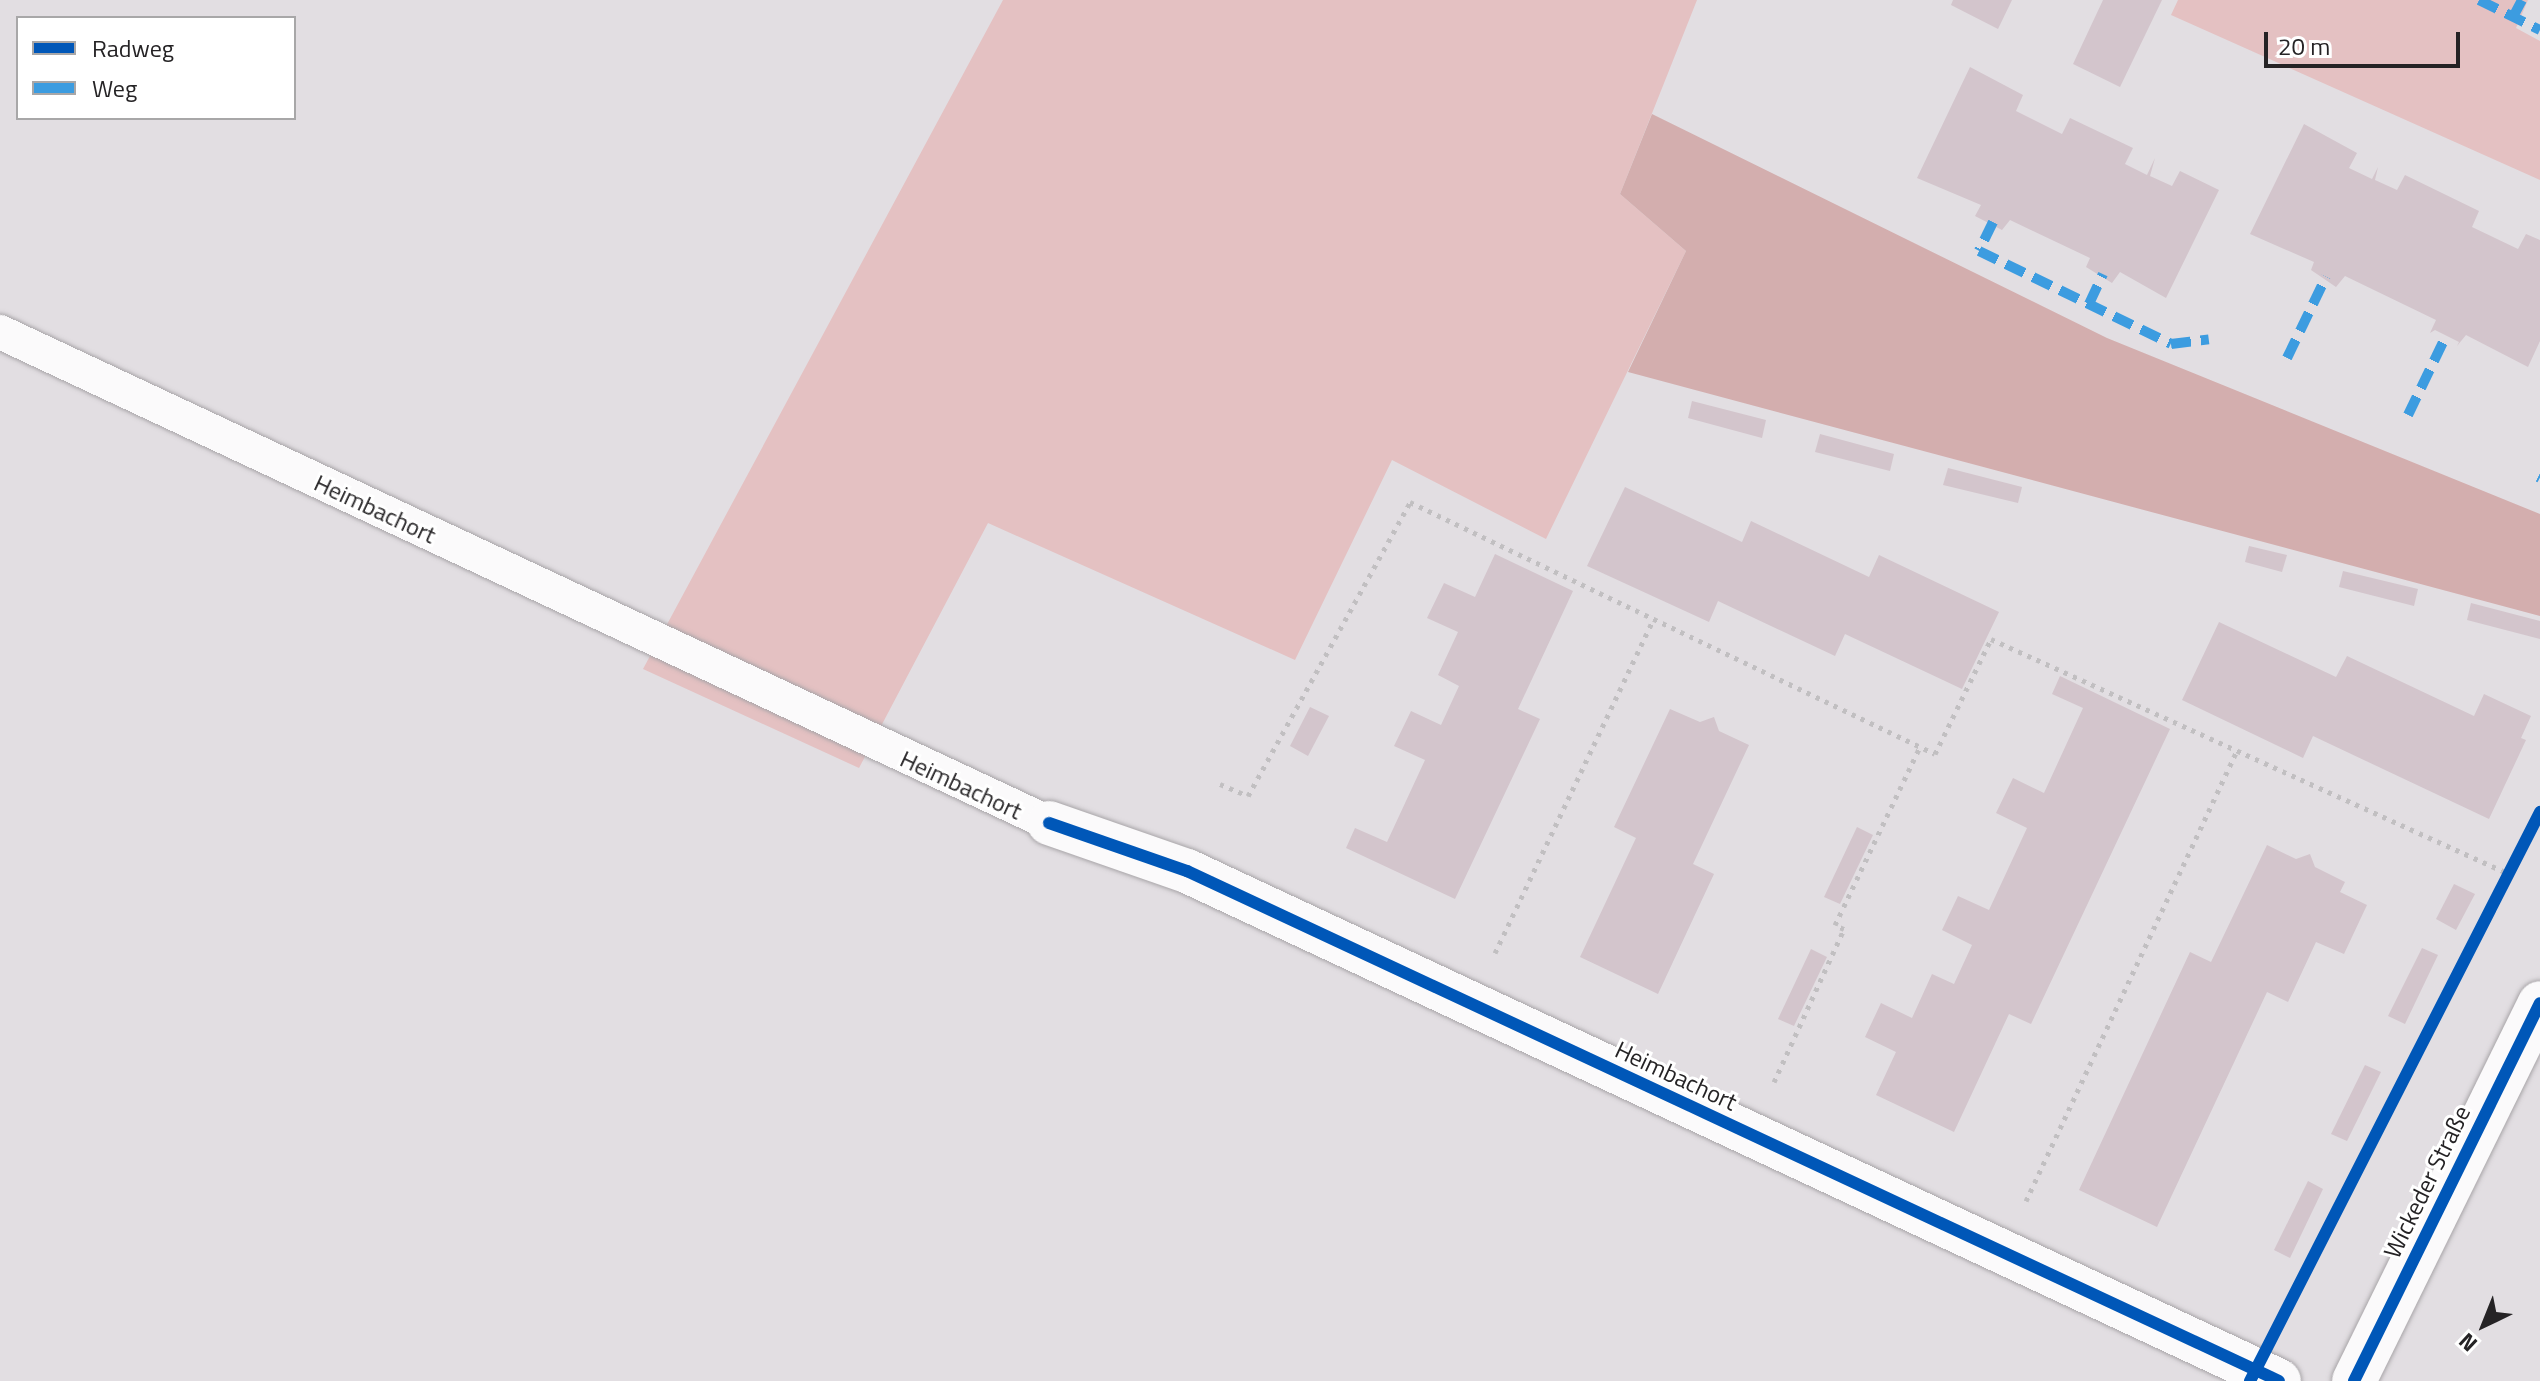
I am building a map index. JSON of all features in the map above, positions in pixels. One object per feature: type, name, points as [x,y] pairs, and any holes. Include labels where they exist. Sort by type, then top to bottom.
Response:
[{"type":"street","name":"Heimbachort","points":[[1049,823],[1187,871],[2279,1381]]},
{"type":"street","name":"Wickeder Straße","points":[[2354,1381],[2540,1003]]},
{"type":"lane","name":"Heimbachort","points":[[0,332],[1049,823]]},
{"type":"path","points":[[1220,784],[1248,796],[1410,502],[1935,754],[1991,639],[2507,873]]},
{"type":"path","points":[[1471,1004],[1653,620]]},
{"type":"path","points":[[1750,1134],[1844,929],[1835,925],[1920,747]]},
{"type":"path","points":[[2002,1253],[2237,750]]},
{"type":"shaded area","points":[[1003,0],[1697,0],[1620,194],[1686,251],[1546,539],[1392,460],[1295,660],[988,523],[859,768],[643,669]]},
{"type":"shaded area","points":[[2178,0],[2528,0],[2516,28],[2540,41],[2540,180],[2171,15]]},
{"type":"shaded area","points":[[1652,114],[2107,338],[2540,514],[2540,616],[1628,372],[1686,251],[1620,194]]},
{"type":"building","points":[[1953,0],[2012,0],[1998,29],[1951,5]]},
{"type":"building","points":[[2103,0],[2162,0],[2120,87],[2073,64]]},
{"type":"building","points":[[1970,67],[2023,95],[2016,111],[2062,134],[2070,118],[2133,148],[2125,164],[2147,175],[2155,158],[2150,176],[2172,186],[2180,171],[2219,190],[2166,298],[2120,272],[2112,283],[2086,267],[2090,258],[2010,220],[2002,230],[1975,216],[1981,205],[1917,178]]},
{"type":"building","points":[[2304,124],[2357,153],[2349,168],[2372,179],[2378,167],[2375,180],[2397,190],[2405,175],[2479,211],[2472,227],[2518,249],[2526,234],[2540,240],[2540,341],[2528,367],[2466,335],[2457,346],[2459,342],[2435,330],[2430,333],[2436,320],[2345,276],[2336,287],[2311,270],[2314,262],[2250,234]]},
{"type":"building","points":[[1692,401],[1766,420],[1762,438],[1688,418]]},
{"type":"building","points":[[1820,434],[1894,454],[1890,471],[1815,452]]},
{"type":"building","points":[[1948,468],[2022,487],[2018,503],[1943,485]]},
{"type":"building","points":[[1625,487],[1742,542],[1751,521],[1869,577],[1879,555],[1999,612],[1962,689],[1845,634],[1835,656],[1718,601],[1709,622],[1587,566]]},
{"type":"building","points":[[2249,546],[2287,555],[2282,572],[2245,562]]},
{"type":"building","points":[[1495,554],[1573,591],[1518,709],[1540,719],[1455,899],[1346,848],[1355,828],[1387,842],[1425,760],[1394,746],[1411,711],[1441,725],[1459,686],[1438,675],[1458,632],[1427,618],[1444,583],[1475,597]]},
{"type":"building","points":[[2343,571],[2418,589],[2414,606],[2339,587]]},
{"type":"building","points":[[2471,603],[2540,621],[2540,639],[2467,620]]},
{"type":"building","points":[[2219,622],[2336,677],[2347,656],[2474,716],[2484,694],[2531,716],[2521,738],[2526,740],[2489,819],[2313,736],[2303,758],[2182,700]]},
{"type":"building","points":[[2060,676],[2170,729],[2031,1024],[2009,1014],[1954,1132],[1876,1095],[1896,1052],[1865,1037],[1881,1003],[1912,1018],[1932,974],[1954,984],[1972,945],[1942,930],[1958,896],[1989,910],[2027,828],[1996,813],[2013,778],[2044,793],[2083,708],[2052,694]]},
{"type":"building","points":[[1310,707],[1329,716],[1308,756],[1290,746]]},
{"type":"building","points":[[1670,709],[1700,722],[1714,717],[1719,731],[1749,745],[1693,864],[1714,874],[1658,994],[1580,957],[1636,838],[1614,827]]},
{"type":"building","points":[[1857,827],[1873,835],[1840,904],[1824,897]]},
{"type":"building","points":[[2267,845],[2296,859],[2310,854],[2315,867],[2345,882],[2340,892],[2367,905],[2344,954],[2316,942],[2288,1002],[2267,992],[2157,1227],[2079,1190],[2190,952],[2211,962]]},
{"type":"building","points":[[2454,884],[2475,894],[2456,930],[2436,919]]},
{"type":"building","points":[[2422,948],[2438,955],[2405,1024],[2388,1016]]},
{"type":"building","points":[[1811,949],[1827,957],[1794,1026],[1778,1019]]},
{"type":"building","points":[[2365,1065],[2381,1072],[2347,1141],[2331,1134]]},
{"type":"building","points":[[2308,1181],[2323,1189],[2290,1258],[2274,1250]]},
{"type":"marked path","points":[[2479,0],[2540,30]]},
{"type":"marked path","points":[[2513,17],[2522,0]]},
{"type":"marked path","points":[[1993,222],[1979,251],[2171,344],[2209,339]]},
{"type":"marked path","points":[[2089,304],[2103,274]]},
{"type":"marked path","points":[[2287,358],[2326,277]]},
{"type":"marked path","points":[[2408,415],[2446,336]]},
{"type":"cycle path","points":[[2250,1381],[2540,812]]},
{"type":"cycle path","points":[[1049,823],[1187,871],[2279,1381]]},
{"type":"cycle path","points":[[2354,1381],[2540,1003]]}]
